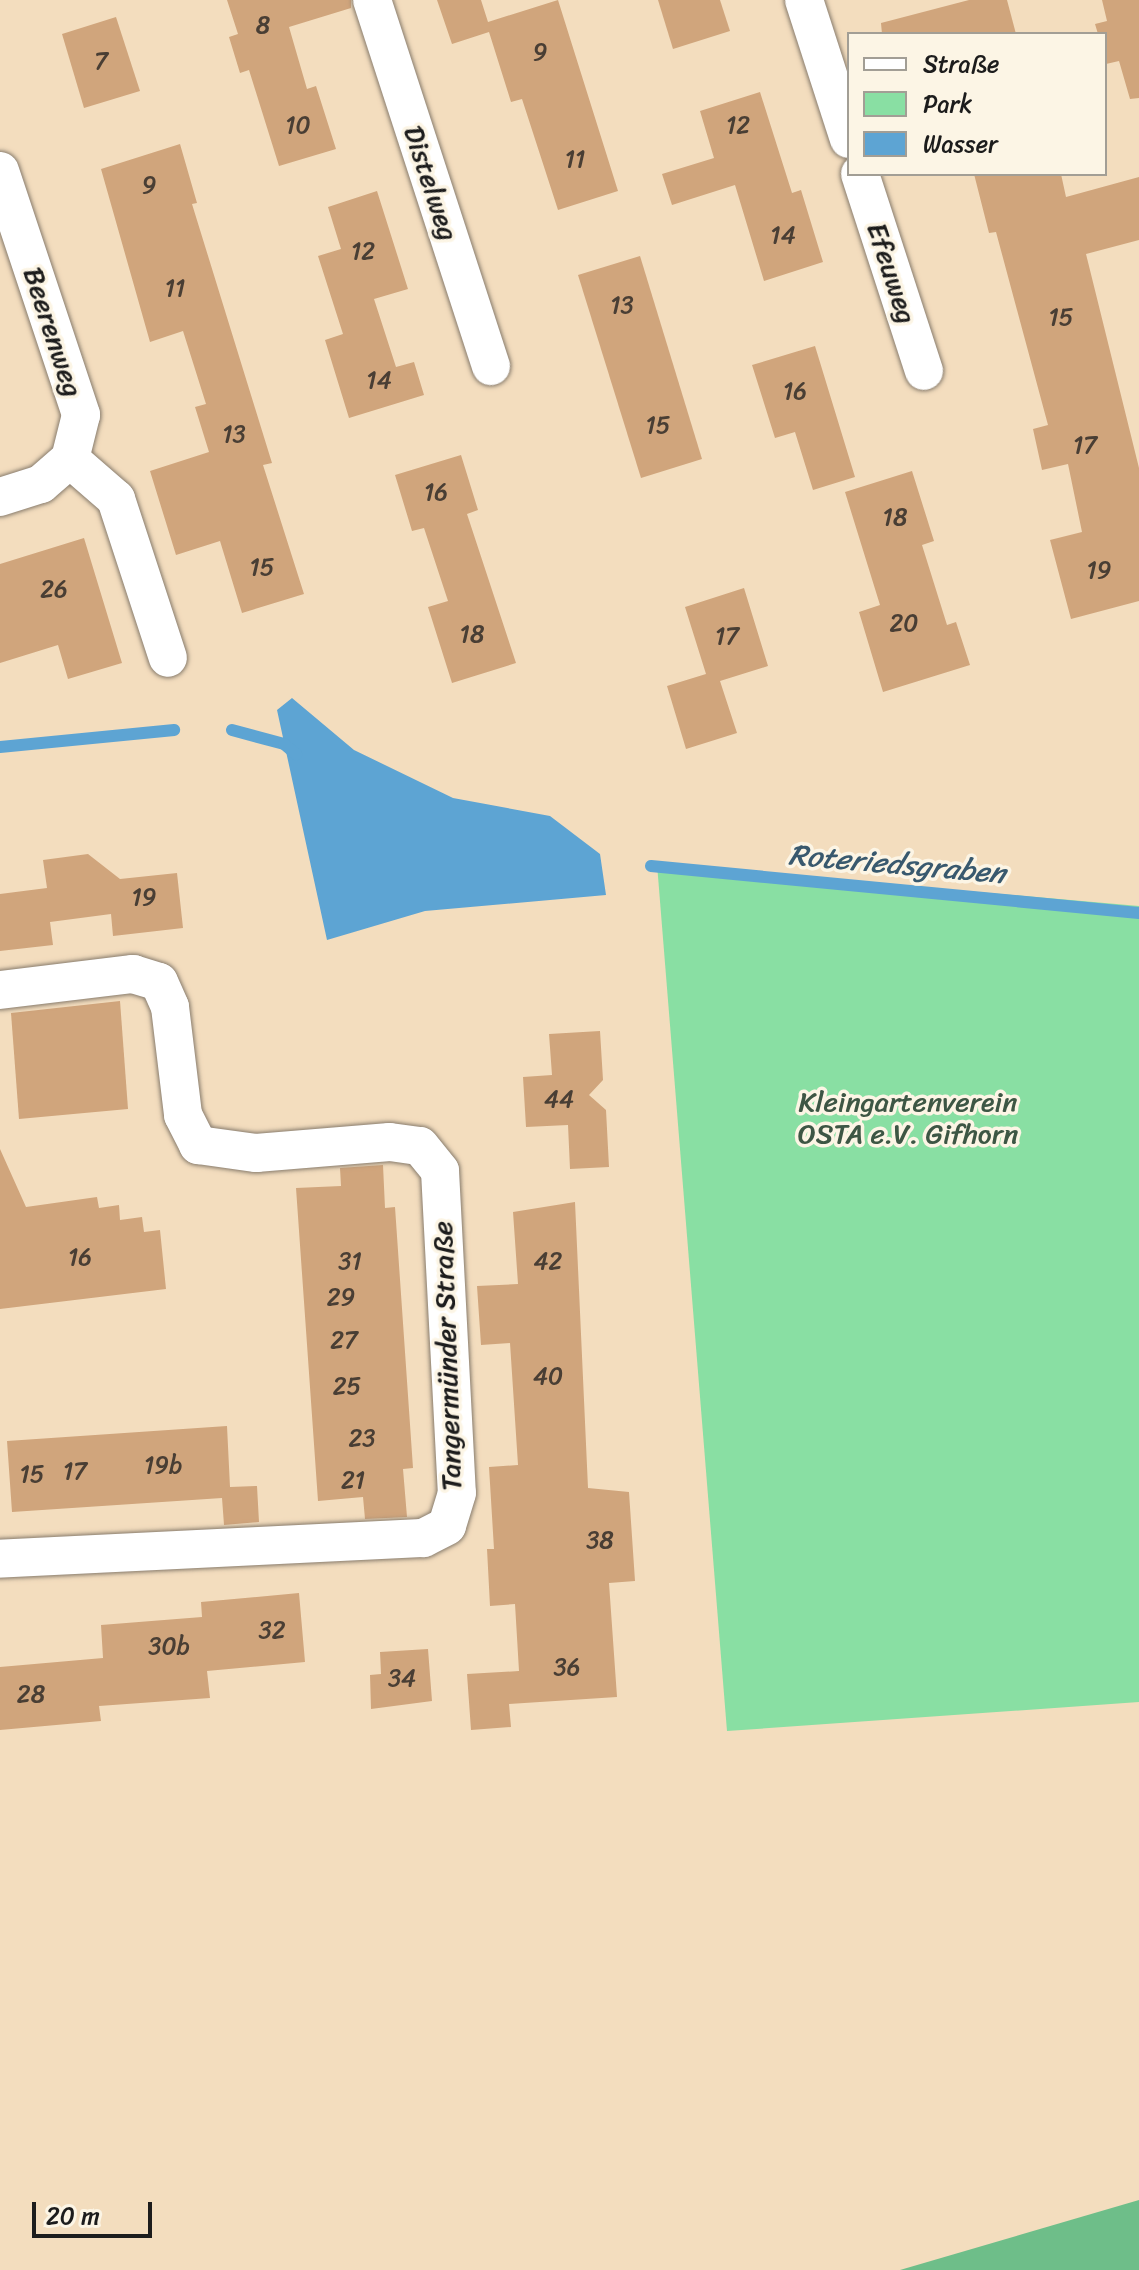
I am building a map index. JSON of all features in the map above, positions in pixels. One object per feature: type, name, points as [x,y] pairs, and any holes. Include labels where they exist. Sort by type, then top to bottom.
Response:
[{"type":"street","name":"Distelweg","points":[[372,0],[491,366]]},
{"type":"street","points":[[804,0],[847,133]]},
{"type":"street","name":"Beerenweg","points":[[0,171],[81,415],[70,459]]},
{"type":"street","name":"Efeuweg","points":[[861,176],[924,371]]},
{"type":"street","points":[[0,497],[41,484],[70,459],[116,499],[168,658]]},
{"type":"street","name":"Tangermünder Straße","points":[[0,990],[133,974],[159,982],[170,1007],[183,1115],[198,1145],[256,1153],[390,1142],[420,1146],[440,1171],[457,1493],[447,1526],[423,1538],[0,1559]]},
{"type":"green space","name":"Kleingartenverein OSTA e.V. Gifhorn","points":[[657,864],[1139,906],[1139,1702],[727,1731]]},
{"type":"green space","points":[[1139,2200],[1139,2270],[900,2270]]},
{"type":"water","points":[[292,698],[354,750],[453,798],[550,816],[600,854],[606,895],[425,911],[327,940],[277,710]]},
{"type":"building","points":[[227,0],[351,0],[351,8],[289,27],[307,89],[316,86],[336,149],[279,166],[249,70],[240,73],[229,37],[238,34]]},
{"type":"building","points":[[437,0],[481,0],[488,22],[558,0],[618,191],[558,210],[522,99],[511,102],[489,32],[452,44]]},
{"type":"building","points":[[658,0],[720,0],[730,31],[673,49]]},
{"type":"building","points":[[969,0],[1007,0],[1015,32],[882,32],[881,23]]},
{"type":"building","points":[[1102,0],[1139,0],[1139,98],[1130,99],[1119,61],[1107,64],[1107,32],[1097,32],[1095,24],[1107,21]]},
{"type":"building","points":[[116,17],[140,91],[84,108],[62,34]]},
{"type":"building","points":[[760,92],[792,193],[801,190],[823,262],[764,281],[735,185],[672,205],[662,174],[714,158],[700,111]]},
{"type":"building","points":[[180,144],[197,203],[192,204],[272,463],[263,465],[304,594],[242,613],[220,541],[176,555],[150,471],[209,452],[195,407],[206,404],[183,331],[150,342],[101,169]]},
{"type":"building","points":[[975,176],[1061,176],[1066,197],[1139,177],[1139,240],[1086,254],[1139,468],[1139,601],[1071,619],[1050,540],[1082,532],[1068,464],[1042,470],[1033,429],[1048,425],[996,232],[989,233]]},
{"type":"building","points":[[377,191],[408,289],[374,299],[396,367],[414,362],[424,395],[349,418],[325,340],[343,334],[318,256],[341,249],[328,207]]},
{"type":"building","points":[[640,256],[702,459],[641,478],[578,275]]},
{"type":"building","points":[[815,346],[855,477],[813,490],[795,432],[775,438],[752,365]]},
{"type":"building","points":[[461,455],[478,510],[467,514],[516,663],[452,683],[428,607],[448,601],[424,528],[412,531],[395,475]]},
{"type":"building","points":[[912,471],[934,541],[922,545],[947,625],[956,622],[970,665],[883,692],[859,612],[880,605],[845,492]]},
{"type":"building","points":[[84,538],[122,663],[68,679],[58,645],[0,663],[0,564]]},
{"type":"building","points":[[744,588],[768,666],[720,681],[737,733],[686,749],[667,686],[706,674],[685,607]]},
{"type":"building","points":[[88,854],[120,879],[177,873],[183,928],[113,936],[111,914],[50,922],[53,945],[0,951],[0,894],[47,888],[43,860]]},
{"type":"building","points":[[120,1001],[128,1109],[19,1119],[11,1013]]},
{"type":"building","points":[[600,1031],[603,1080],[589,1095],[606,1110],[609,1167],[570,1169],[568,1125],[526,1127],[523,1077],[552,1075],[549,1034]]},
{"type":"building","points":[[0,1149],[26,1207],[97,1197],[99,1208],[119,1205],[120,1220],[142,1217],[144,1232],[160,1230],[166,1289],[0,1309]]},
{"type":"building","points":[[383,1165],[385,1208],[395,1207],[413,1468],[403,1469],[407,1517],[365,1519],[363,1497],[318,1501],[296,1188],[341,1186],[340,1168]]},
{"type":"building","points":[[575,1202],[588,1488],[629,1492],[635,1581],[609,1583],[617,1697],[509,1704],[511,1727],[471,1730],[467,1674],[519,1671],[515,1604],[490,1606],[487,1549],[494,1549],[489,1467],[518,1465],[510,1343],[481,1345],[477,1286],[518,1284],[513,1212]]},
{"type":"building","points":[[227,1426],[230,1487],[257,1486],[259,1522],[224,1525],[222,1498],[12,1512],[7,1441]]},
{"type":"building","points":[[299,1593],[305,1662],[207,1671],[210,1698],[99,1706],[101,1721],[0,1730],[0,1667],[103,1658],[101,1625],[202,1617],[201,1602]]},
{"type":"building","points":[[428,1649],[432,1701],[371,1709],[370,1675],[381,1674],[380,1652]]},
{"type":"waterway","name":"Roteriedsgraben","points":[[0,747],[174,730]]},
{"type":"waterway","name":"Roteriedsgraben","points":[[232,730],[284,744],[296,754]]},
{"type":"waterway","name":"Roteriedsgraben","points":[[651,866],[1139,913]]}]
